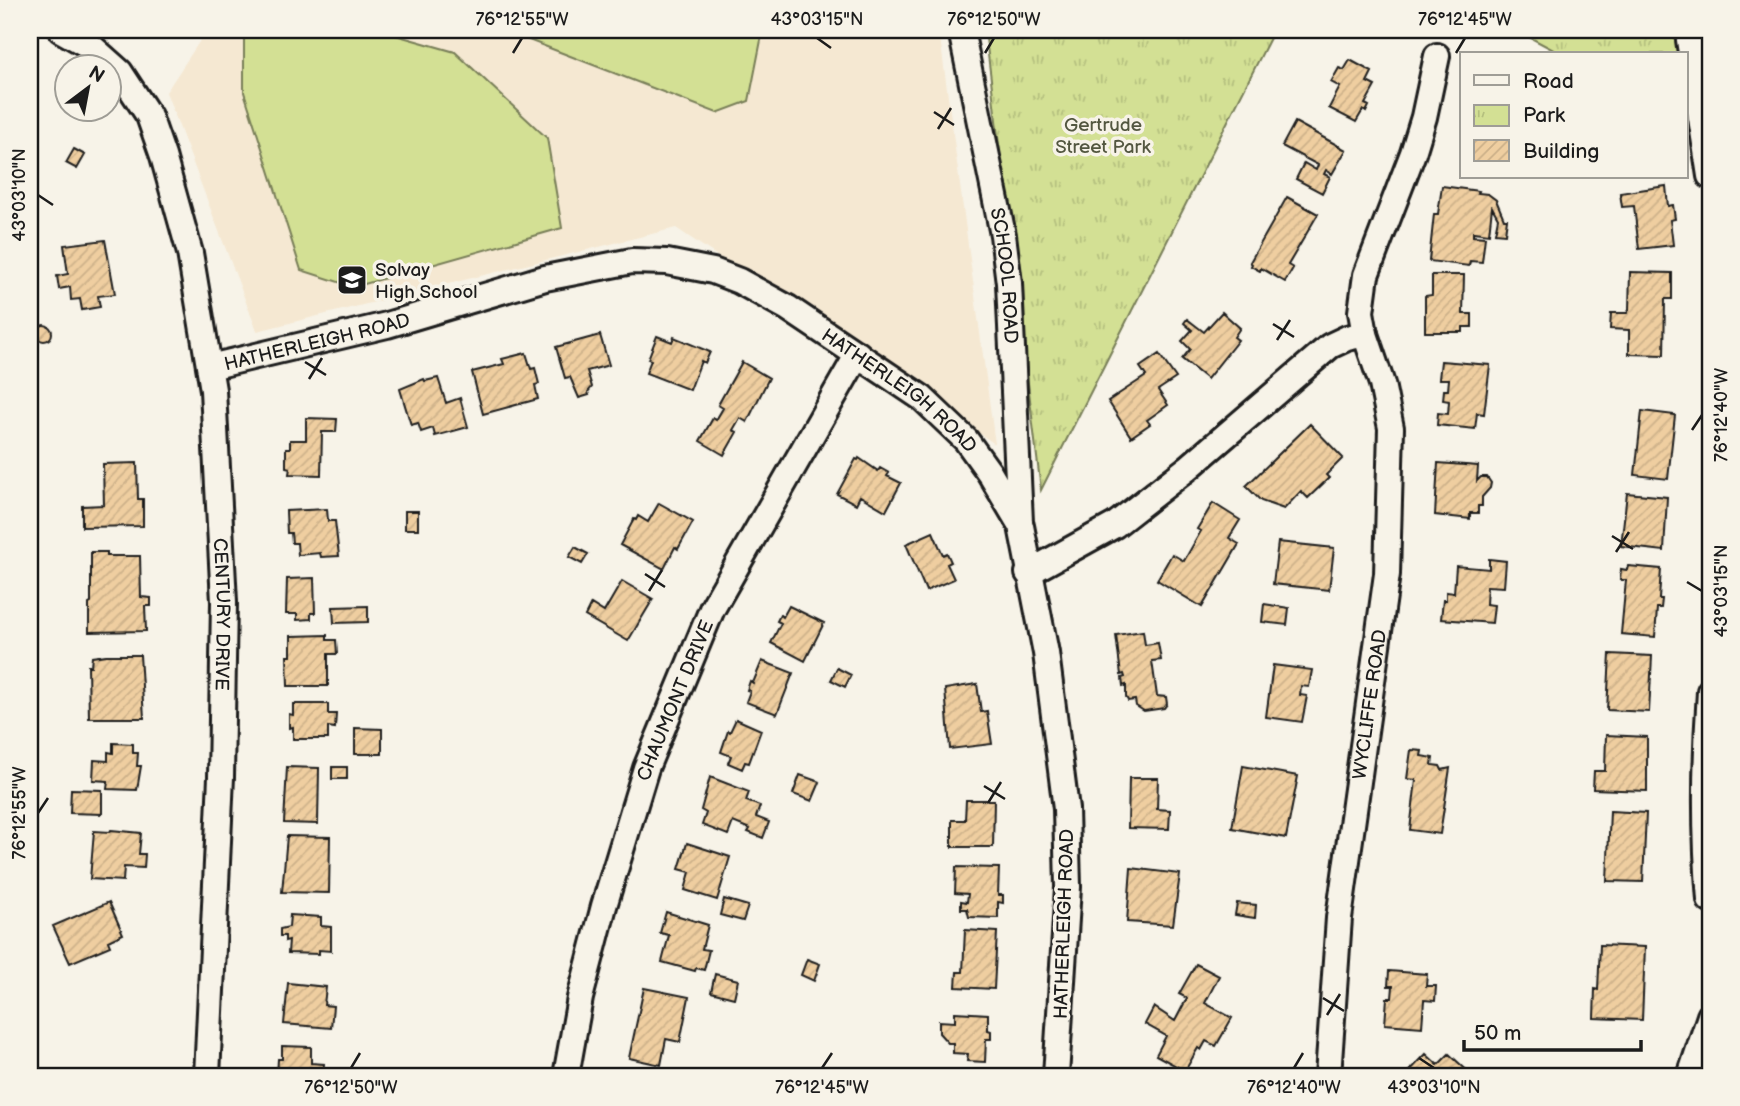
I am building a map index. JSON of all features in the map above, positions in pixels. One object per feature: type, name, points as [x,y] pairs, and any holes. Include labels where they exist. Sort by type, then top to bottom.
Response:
[{"type":"street","name":"CENTURY DRIVE","points":[[61,30],[93,48],[120,72],[149,116],[190,253],[213,390],[224,602],[221,777],[207,1076]]},
{"type":"street","name":"SCHOOL ROAD","points":[[961,30],[1003,235],[1021,526]]},
{"type":"street","points":[[1686,35],[1710,67]]},
{"type":"street","points":[[1686,35],[1710,176]]},
{"type":"street","name":"WYCLIFFE ROAD","points":[[1328,1076],[1339,918],[1387,574],[1391,428],[1382,384],[1365,334],[1361,312],[1366,275],[1413,153],[1437,56]]},
{"type":"street","name":"HATHERLEIGH ROAD","points":[[209,367],[387,325],[545,278],[632,261],[667,262],[713,271],[788,308],[922,398],[966,440],[989,472],[1021,526],[1028,573],[1046,653],[1066,809],[1068,887],[1056,1076]]},
{"type":"street","points":[[1028,573],[1115,525],[1188,468],[1330,345],[1365,334]]},
{"type":"street","name":"CHAUMONT DRIVE","points":[[566,1076],[580,998],[604,906],[646,768],[712,609],[858,354]]},
{"type":"street","points":[[1710,691],[1705,836],[1710,900]]},
{"type":"street","points":[[1690,1076],[1710,1016]]},
{"type":"shaded area","name":"Solvay High School","points":[[207,30],[939,30],[995,444],[676,228],[257,331],[166,92]]},
{"type":"green space","points":[[244,30],[378,30],[455,52],[547,138],[562,228],[354,287],[301,270],[244,92]]},
{"type":"green space","points":[[503,30],[763,30],[749,101],[717,113]]},
{"type":"green space","name":"Gertrude Street Park","points":[[985,30],[1274,30],[1041,490]]},
{"type":"green space","points":[[1516,30],[1710,30],[1710,136],[1688,123],[1688,52],[1557,52]]},
{"type":"building","points":[[1350,60],[1372,72],[1367,82],[1375,86],[1365,104],[1369,106],[1366,112],[1363,110],[1356,122],[1329,108],[1340,87],[1331,82],[1339,68],[1344,70]]},
{"type":"building","points":[[1295,122],[1346,150],[1332,174],[1326,170],[1324,174],[1330,177],[1322,193],[1296,179],[1304,163],[1316,170],[1318,165],[1282,146]]},
{"type":"building","points":[[74,149],[85,155],[77,169],[66,163]]},
{"type":"building","points":[[1442,186],[1488,194],[1496,200],[1504,219],[1507,219],[1505,234],[1495,233],[1498,218],[1492,207],[1489,234],[1473,232],[1473,236],[1485,237],[1482,262],[1470,261],[1469,266],[1429,261],[1434,214],[1438,214]]},
{"type":"building","points":[[1666,186],[1668,206],[1673,205],[1675,219],[1670,220],[1673,245],[1639,249],[1634,206],[1622,207],[1620,193]]},
{"type":"building","points":[[1287,197],[1318,214],[1288,265],[1293,268],[1285,282],[1261,268],[1260,271],[1251,266],[1250,262]]},
{"type":"building","points":[[105,240],[115,294],[98,296],[100,307],[82,310],[80,299],[71,300],[70,287],[59,289],[57,276],[68,274],[64,245]]},
{"type":"building","points":[[1630,272],[1672,273],[1672,299],[1665,299],[1664,355],[1629,354],[1629,330],[1610,329],[1611,313],[1627,313],[1629,310]]},
{"type":"building","points":[[1432,275],[1464,275],[1463,314],[1472,314],[1472,327],[1463,327],[1463,332],[1425,332],[1425,296],[1432,295]]},
{"type":"building","points":[[1222,312],[1240,328],[1234,337],[1238,340],[1207,379],[1182,359],[1190,349],[1182,341],[1192,330],[1184,323],[1187,319],[1204,332]]},
{"type":"building","points":[[44,325],[50,327],[50,339],[44,341],[38,339],[36,333],[38,327]]},
{"type":"building","points":[[600,335],[609,365],[587,371],[592,387],[589,395],[579,398],[570,377],[565,378],[556,347]]},
{"type":"building","points":[[657,336],[672,342],[674,337],[710,352],[705,363],[701,361],[690,390],[646,373]]},
{"type":"building","points":[[526,353],[531,369],[535,368],[539,384],[535,385],[538,399],[483,414],[472,372],[504,364],[502,359]]},
{"type":"building","points":[[1159,354],[1176,378],[1158,390],[1168,405],[1147,420],[1150,424],[1131,437],[1108,401],[1146,376],[1140,367]]},
{"type":"building","points":[[1441,361],[1490,365],[1484,414],[1477,413],[1475,429],[1437,425],[1438,413],[1448,414],[1449,401],[1443,400],[1449,379],[1439,379]]},
{"type":"building","points":[[742,362],[769,378],[747,422],[740,418],[733,430],[737,432],[724,455],[700,441],[713,418],[716,420],[723,408],[718,405]]},
{"type":"building","points":[[438,378],[446,403],[460,398],[468,427],[435,436],[433,428],[421,432],[418,423],[411,425],[400,389],[424,379]]},
{"type":"building","points":[[1642,411],[1675,415],[1668,479],[1635,475]]},
{"type":"building","points":[[306,418],[337,419],[336,432],[322,432],[321,475],[289,474],[290,468],[286,467],[286,448],[290,448],[290,440],[306,440]]},
{"type":"building","points":[[1310,424],[1343,458],[1326,475],[1329,478],[1308,498],[1301,491],[1284,509],[1261,501],[1246,486]]},
{"type":"building","points":[[859,458],[878,471],[880,468],[889,473],[887,476],[901,483],[886,511],[860,496],[856,504],[837,494]]},
{"type":"building","points":[[137,463],[138,499],[143,499],[143,526],[82,527],[82,506],[104,505],[103,464]]},
{"type":"building","points":[[1438,463],[1478,466],[1477,481],[1481,477],[1487,477],[1491,483],[1482,497],[1482,506],[1478,506],[1478,513],[1470,513],[1470,519],[1435,515]]},
{"type":"building","points":[[1627,493],[1667,497],[1664,551],[1621,546]]},
{"type":"building","points":[[659,503],[693,522],[678,549],[675,547],[664,569],[620,545],[634,519],[638,516],[648,522]]},
{"type":"building","points":[[1213,503],[1240,520],[1229,538],[1239,544],[1202,607],[1157,580],[1172,554],[1184,561],[1201,531],[1197,529]]},
{"type":"building","points":[[327,509],[328,521],[335,521],[339,556],[321,557],[320,553],[298,555],[297,543],[292,543],[291,533],[287,533],[286,511]]},
{"type":"building","points":[[405,511],[418,511],[418,529],[405,529]]},
{"type":"building","points":[[933,532],[943,555],[947,553],[951,562],[947,564],[954,579],[926,591],[906,544]]},
{"type":"building","points":[[1278,542],[1334,548],[1329,590],[1273,584]]},
{"type":"building","points":[[575,547],[588,554],[582,564],[569,557]]},
{"type":"building","points":[[91,552],[107,552],[107,556],[140,556],[141,597],[151,598],[151,606],[145,606],[146,631],[89,632]]},
{"type":"building","points":[[1489,559],[1506,561],[1504,587],[1487,586],[1486,604],[1494,605],[1492,623],[1441,619],[1446,592],[1454,593],[1456,566],[1489,569]]},
{"type":"building","points":[[1628,566],[1661,569],[1659,599],[1662,599],[1661,608],[1657,608],[1655,637],[1621,634],[1626,580],[1620,580],[1621,569],[1627,570]]},
{"type":"building","points":[[314,578],[315,613],[311,613],[311,619],[297,620],[297,614],[286,614],[287,579]]},
{"type":"building","points":[[622,581],[653,599],[628,641],[585,616],[591,604],[604,612]]},
{"type":"building","points":[[1264,604],[1289,608],[1287,625],[1262,622]]},
{"type":"building","points":[[368,606],[368,622],[334,623],[333,607]]},
{"type":"building","points":[[789,606],[824,623],[805,661],[771,643],[781,623],[777,621],[780,615],[783,617]]},
{"type":"building","points":[[1143,631],[1145,645],[1158,643],[1161,660],[1152,661],[1157,696],[1166,697],[1167,704],[1164,708],[1144,711],[1136,706],[1135,700],[1128,701],[1126,697],[1126,685],[1123,686],[1122,678],[1125,677],[1124,674],[1121,675],[1116,635]]},
{"type":"building","points":[[327,635],[327,640],[336,640],[337,654],[328,654],[328,686],[288,686],[287,656],[291,656],[291,636]]},
{"type":"building","points":[[1610,654],[1652,656],[1649,712],[1607,710]]},
{"type":"building","points":[[140,655],[144,718],[89,718],[88,666],[91,666],[92,657]]},
{"type":"building","points":[[762,661],[793,673],[777,714],[746,702],[750,681],[753,683]]},
{"type":"building","points":[[1273,665],[1312,670],[1309,687],[1301,686],[1300,695],[1307,696],[1302,722],[1266,717]]},
{"type":"building","points":[[837,668],[851,675],[845,687],[831,680]]},
{"type":"building","points":[[977,684],[981,712],[987,711],[992,744],[950,749],[945,689]]},
{"type":"building","points":[[293,704],[328,704],[328,714],[336,714],[335,728],[328,727],[328,739],[293,739],[293,727],[289,728],[289,714],[293,715]]},
{"type":"building","points":[[736,719],[761,730],[749,763],[745,762],[742,769],[728,763],[731,756],[721,752],[728,731],[730,732]]},
{"type":"building","points":[[355,728],[382,729],[382,754],[355,754]]},
{"type":"building","points":[[1606,735],[1647,737],[1647,791],[1593,789],[1594,771],[1605,771]]},
{"type":"building","points":[[113,743],[133,744],[133,753],[138,753],[137,766],[141,766],[137,790],[107,789],[108,781],[93,780],[94,760],[108,761],[108,752],[113,753]]},
{"type":"building","points":[[1411,750],[1422,751],[1421,756],[1433,758],[1432,765],[1440,766],[1442,770],[1450,768],[1440,834],[1410,830],[1416,780],[1407,779]]},
{"type":"building","points":[[1243,766],[1298,776],[1286,838],[1232,828]]},
{"type":"building","points":[[287,767],[319,768],[318,824],[284,823]]},
{"type":"building","points":[[332,767],[347,767],[347,779],[332,779]]},
{"type":"building","points":[[800,775],[820,782],[812,801],[793,794]]},
{"type":"building","points":[[710,777],[749,792],[746,801],[760,806],[756,817],[769,822],[763,838],[733,822],[728,835],[702,825],[706,813],[701,810]]},
{"type":"building","points":[[1129,778],[1158,778],[1157,809],[1170,810],[1169,829],[1128,828]]},
{"type":"building","points":[[71,789],[102,790],[102,814],[70,813]]},
{"type":"building","points":[[966,800],[994,800],[993,847],[952,847],[952,820],[965,820]]},
{"type":"building","points":[[1610,811],[1646,813],[1643,882],[1607,881]]},
{"type":"building","points":[[94,831],[141,833],[139,854],[145,854],[144,868],[124,867],[123,881],[90,879]]},
{"type":"building","points":[[287,836],[330,837],[329,893],[282,892]]},
{"type":"building","points":[[687,843],[730,857],[717,900],[685,890],[690,872],[679,869]]},
{"type":"building","points":[[956,867],[999,868],[998,895],[1003,895],[1003,903],[998,902],[998,918],[969,917],[967,909],[961,909],[961,901],[967,902],[968,894],[955,893]]},
{"type":"building","points":[[1131,868],[1180,874],[1173,925],[1127,922]]},
{"type":"building","points":[[724,899],[748,906],[743,921],[720,915]]},
{"type":"building","points":[[109,902],[123,934],[108,941],[110,946],[70,963],[53,926]]},
{"type":"building","points":[[1237,903],[1256,905],[1255,918],[1235,915]]},
{"type":"building","points":[[666,912],[708,925],[702,949],[709,950],[704,970],[696,968],[695,971],[662,962],[669,935],[660,933]]},
{"type":"building","points":[[290,915],[321,917],[321,926],[331,927],[331,951],[319,950],[319,954],[288,953],[289,940],[285,941],[285,936],[280,936],[280,929],[289,927]]},
{"type":"building","points":[[965,930],[997,932],[994,989],[956,987],[957,972],[963,972]]},
{"type":"building","points":[[1600,945],[1645,947],[1642,1020],[1594,1018]]},
{"type":"building","points":[[807,959],[820,964],[814,981],[801,975]]},
{"type":"building","points":[[1196,964],[1219,976],[1205,1003],[1232,1018],[1216,1046],[1206,1041],[1201,1050],[1198,1048],[1185,1071],[1156,1055],[1166,1036],[1145,1024],[1154,1007],[1175,1021],[1187,998],[1179,994]]},
{"type":"building","points":[[1389,971],[1427,974],[1426,986],[1436,986],[1435,1001],[1424,1000],[1422,1027],[1385,1024],[1387,998],[1392,998],[1393,986],[1388,986]]},
{"type":"building","points":[[715,974],[738,980],[734,998],[711,992]]},
{"type":"building","points":[[288,983],[326,987],[324,1005],[333,1006],[331,1028],[284,1024]]},
{"type":"building","points":[[644,988],[689,997],[680,1042],[666,1039],[661,1065],[629,1058]]},
{"type":"building","points":[[955,1012],[988,1014],[991,1039],[986,1039],[985,1062],[967,1061],[968,1054],[953,1053],[953,1043],[948,1043],[939,1033],[939,1021],[955,1022]]},
{"type":"building","points":[[282,1046],[311,1047],[311,1063],[324,1064],[323,1076],[277,1076],[278,1059],[282,1059]]},
{"type":"building","points":[[1426,1054],[1438,1065],[1449,1054],[1472,1075],[1405,1076]]},
{"type":"place","name":"Solvay High School","points":[[352,280]]}]
